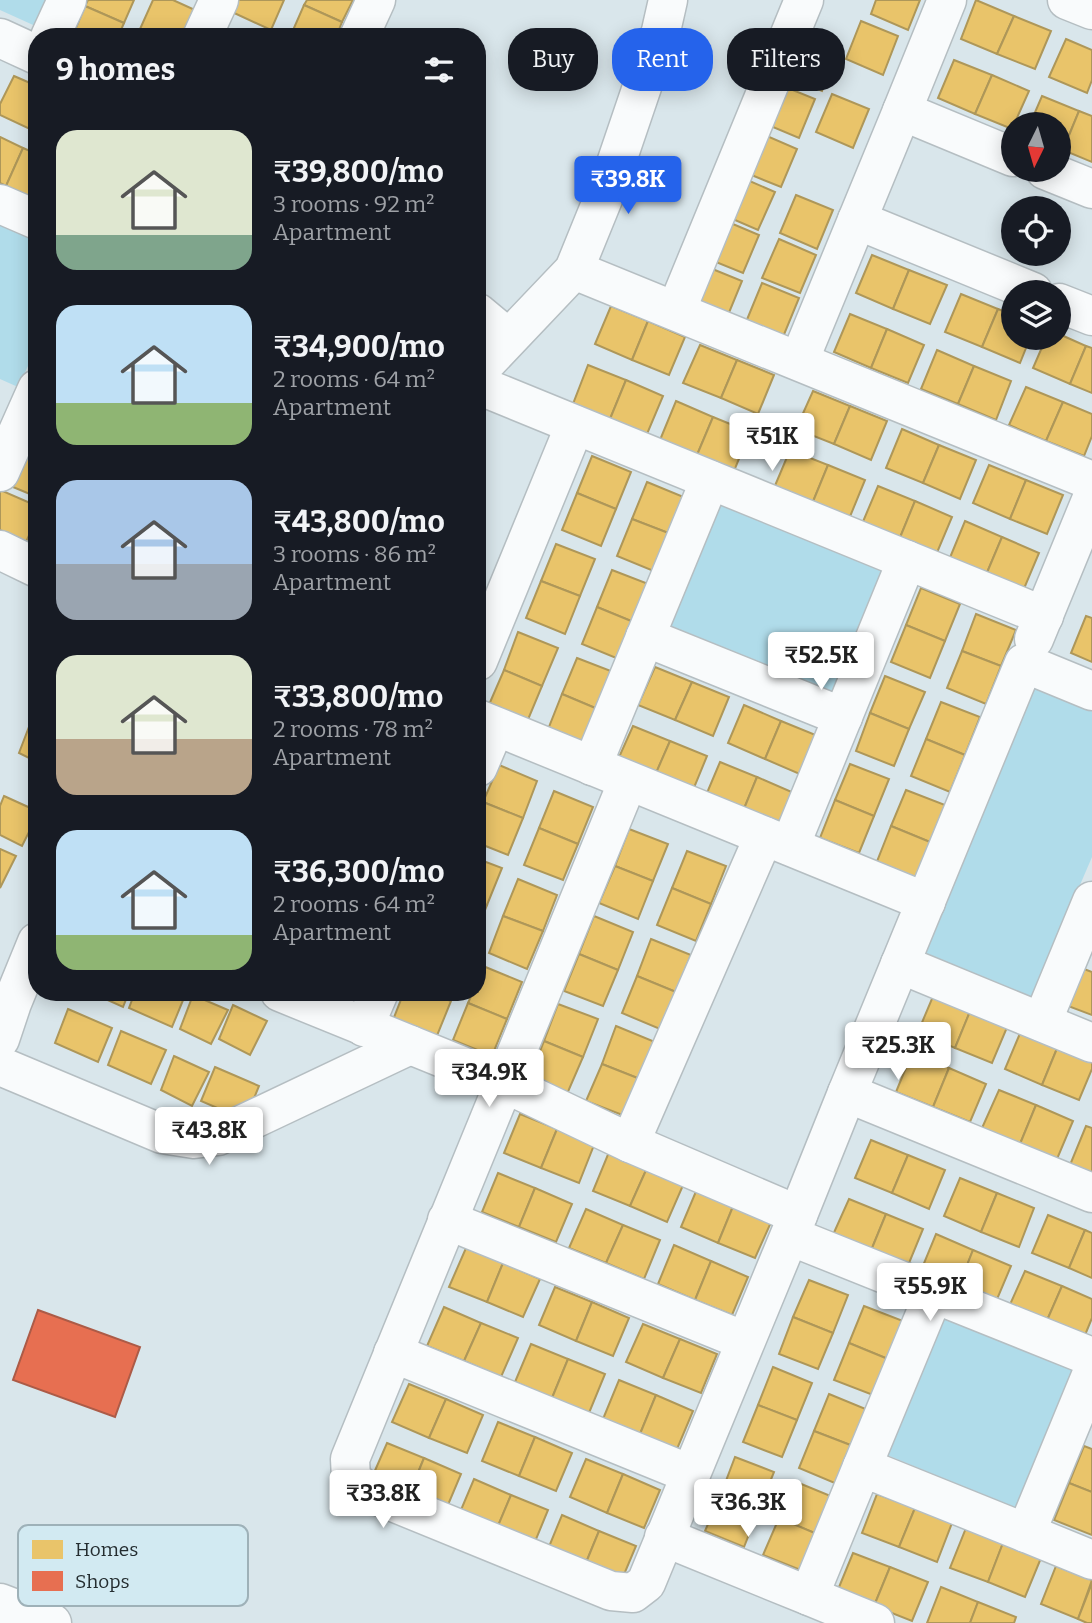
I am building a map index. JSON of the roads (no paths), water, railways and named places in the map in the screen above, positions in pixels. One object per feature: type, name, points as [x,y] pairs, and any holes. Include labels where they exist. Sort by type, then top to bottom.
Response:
[{"type":"street","points":[[55,28],[67,0]]},
{"type":"street","points":[[206,28],[219,0]]},
{"type":"street","points":[[363,28],[376,0]]},
{"type":"street","points":[[486,361],[574,270],[609,184],[661,32],[668,0]]},
{"type":"street","points":[[676,311],[804,0]]},
{"type":"street","points":[[799,361],[947,0]]},
{"type":"street","points":[[1067,0],[1092,10]]},
{"type":"street","points":[[902,111],[1001,152]]},
{"type":"street","points":[[1071,181],[1092,189]]},
{"type":"street","points":[[0,204],[28,216]]},
{"type":"street","points":[[857,220],[1004,280]]},
{"type":"street","points":[[574,270],[1092,481]]},
{"type":"street","points":[[1071,308],[1092,316]]},
{"type":"street","points":[[486,320],[508,338]]},
{"type":"street","points":[[486,388],[1044,616]]},
{"type":"street","points":[[0,472],[22,398]]},
{"type":"street","points":[[486,642],[575,425]]},
{"type":"street","points":[[592,766],[709,480]]},
{"type":"street","points":[[628,780],[349,1459],[351,1478],[366,1491],[611,1591],[633,1593],[646,1583],[1092,498]]},
{"type":"street","points":[[0,550],[28,564]]},
{"type":"street","points":[[630,1143],[777,841],[843,717],[907,560]]},
{"type":"street","points":[[645,636],[843,717]]},
{"type":"street","points":[[1024,663],[1092,691]]},
{"type":"street","points":[[487,723],[926,902]]},
{"type":"street","points":[[1042,1022],[1092,901]]},
{"type":"street","points":[[0,1039],[28,964]]},
{"type":"street","points":[[900,964],[1092,1043]]},
{"type":"street","points":[[302,1001],[504,1083],[934,1293],[1092,1357]]},
{"type":"street","points":[[364,1027],[375,1001]]},
{"type":"street","points":[[0,1066],[162,1135],[194,1139],[218,1136],[410,1045]]},
{"type":"street","points":[[847,1093],[1092,1193]]},
{"type":"street","points":[[447,1220],[745,1341]]},
{"type":"street","points":[[809,1596],[934,1293]]},
{"type":"street","points":[[393,1353],[690,1474]]},
{"type":"street","points":[[1026,1533],[1092,1373]]},
{"type":"street","points":[[862,1467],[1092,1560]]},
{"type":"street","points":[[664,1537],[874,1623]]},
{"type":"street","points":[[0,1603],[52,1623]]}]
